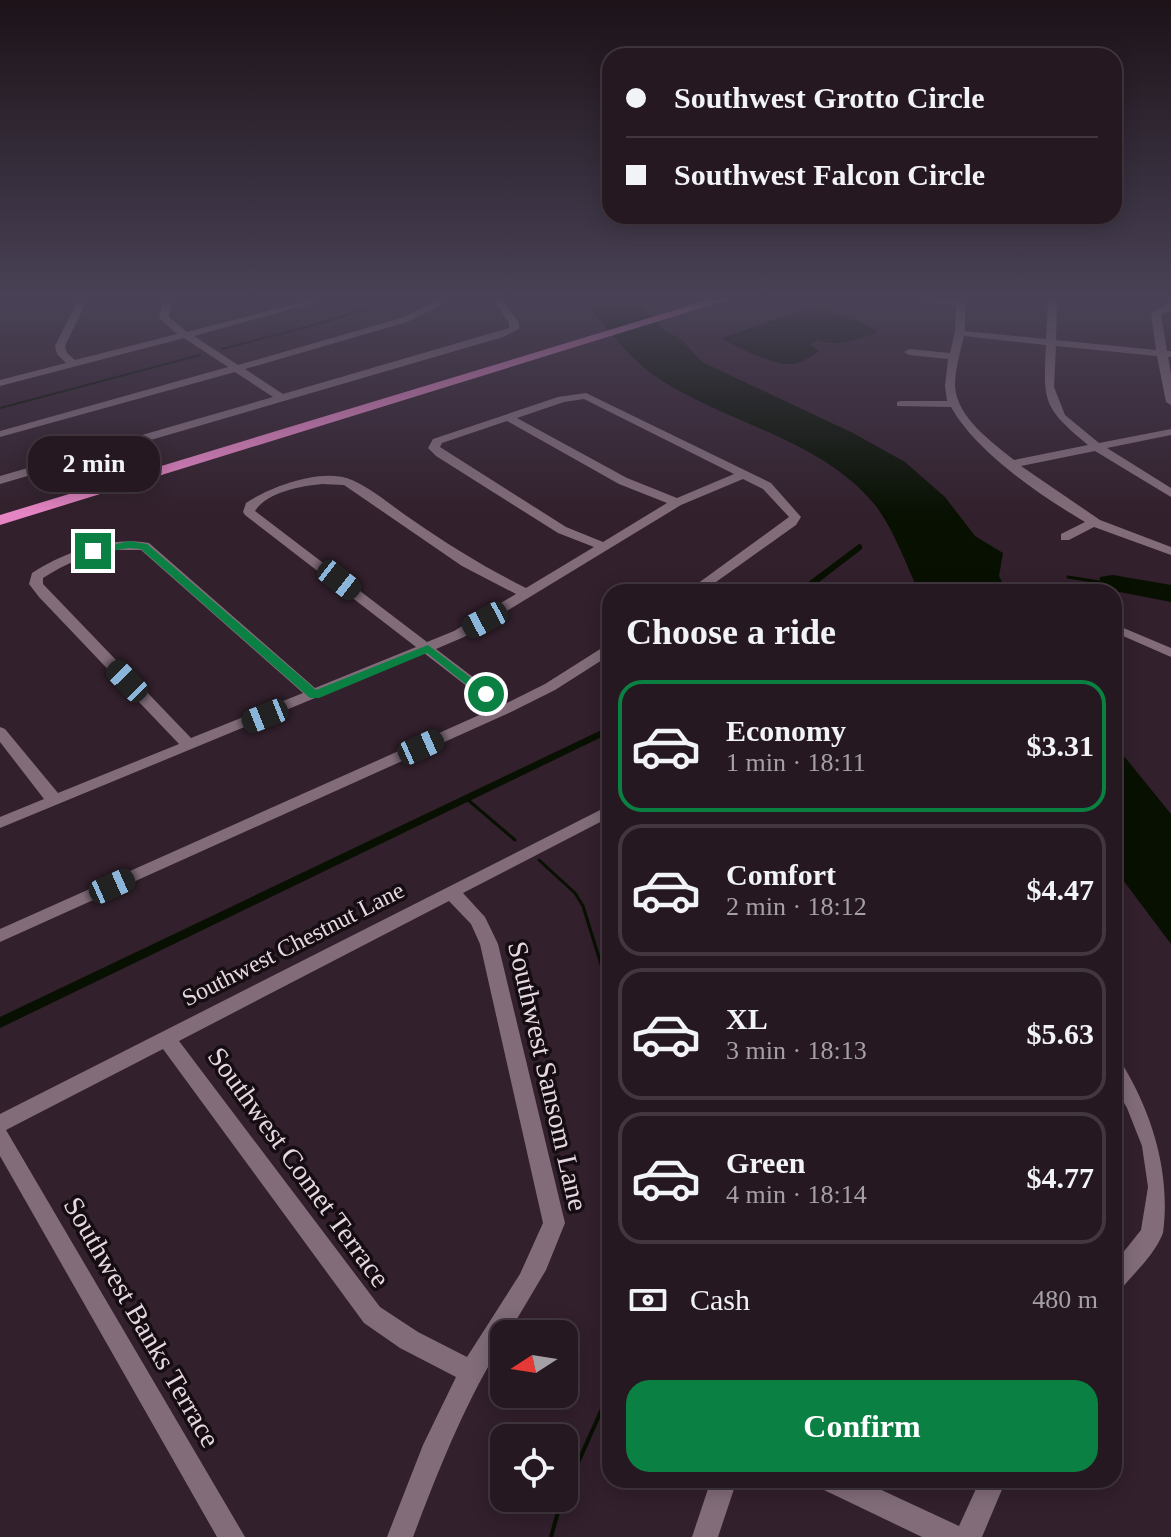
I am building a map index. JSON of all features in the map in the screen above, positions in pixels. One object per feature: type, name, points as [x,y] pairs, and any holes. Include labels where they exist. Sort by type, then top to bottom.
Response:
[{"type":"highway","points":[[0,511],[470,372]]},
{"type":"highway","points":[[0,520],[476,372]]},
{"type":"street","points":[[0,383],[43,372]]},
{"type":"street","points":[[0,434],[228,372]]},
{"type":"street","points":[[242,372],[283,399]]},
{"type":"street","points":[[0,480],[375,372]]},
{"type":"street","points":[[952,372],[949,383],[953,404],[972,431],[1011,464],[1094,522],[1171,551]]},
{"type":"street","points":[[1049,372],[1052,403],[1068,426],[1171,493]]},
{"type":"street","points":[[1168,372],[1171,402]]},
{"type":"street","points":[[605,547],[562,530],[434,448],[444,437],[562,399],[595,398],[767,486],[795,517],[787,528],[705,584]]},
{"type":"street","points":[[901,404],[953,404]]},
{"type":"street","points":[[508,417],[623,481],[677,502]]},
{"type":"street","points":[[1011,464],[1171,432]]},
{"type":"street","points":[[0,823],[428,648],[472,627],[677,502],[746,474]]},
{"type":"street","points":[[506,709],[249,512],[250,506],[261,498],[314,480],[329,478],[347,482],[467,563],[527,594]]},
{"type":"street","points":[[1065,537],[1094,522]]},
{"type":"street","points":[[190,746],[44,594],[36,584],[37,576],[49,567],[93,551],[129,544],[144,546],[314,695]]},
{"type":"street","points":[[1122,631],[1171,653]]},
{"type":"street","points":[[0,936],[506,709],[550,687],[602,654]]},
{"type":"street","points":[[0,732],[55,801]]},
{"type":"street","name":"Southwest Chestnut Lane","points":[[0,1124],[451,892],[602,818]]},
{"type":"street","name":"Southwest Sansom Lane","points":[[400,1537],[436,1440],[471,1372],[546,1251],[554,1223],[489,944],[479,921],[451,892]]},
{"type":"street","name":"Southwest Comet Terrace","points":[[167,1039],[372,1315],[409,1340],[471,1372]]},
{"type":"street","points":[[1122,1081],[1157,1140],[1164,1187],[1152,1233],[1122,1271]]},
{"type":"street","name":"Southwest Banks Terrace","points":[[0,1137],[232,1537]]},
{"type":"street","points":[[705,1537],[721,1488]]},
{"type":"street","points":[[848,1488],[952,1537]]},
{"type":"street","points":[[968,1537],[989,1488]]},
{"type":"shaded area","points":[[649,372],[723,372],[853,433],[905,462],[945,497],[975,536],[1003,553],[999,576],[1003,584],[915,584],[888,525],[875,505],[854,483],[803,449],[690,397]]},
{"type":"shaded area","points":[[1113,575],[1171,585],[1171,602],[1122,592],[1122,584],[1099,584],[1100,577]]},
{"type":"shaded area","points":[[1122,754],[1171,814],[1171,944],[1122,879]]},
{"type":"waterway","points":[[0,408],[137,372]]},
{"type":"waterway","points":[[810,584],[859,547]]},
{"type":"waterway","points":[[1068,577],[1099,582]]},
{"type":"waterway","points":[[0,1023],[602,733]]},
{"type":"waterway","points":[[467,799],[515,840]]},
{"type":"waterway","points":[[539,860],[575,893],[583,906],[602,967]]},
{"type":"waterway","points":[[578,1463],[602,1409]]},
{"type":"waterway","points":[[551,1537],[558,1512]]},
{"type":"route","points":[[93,551],[129,544],[144,546],[314,695],[428,648],[486,694]]}]
